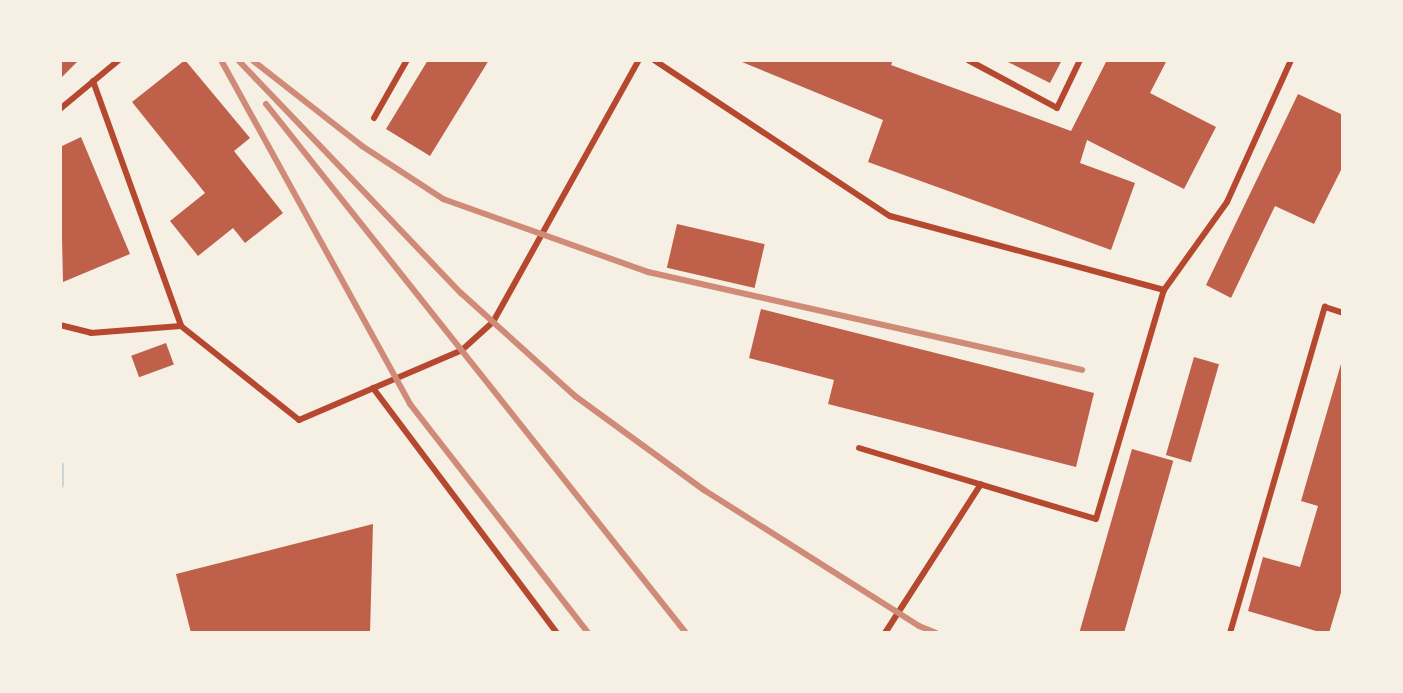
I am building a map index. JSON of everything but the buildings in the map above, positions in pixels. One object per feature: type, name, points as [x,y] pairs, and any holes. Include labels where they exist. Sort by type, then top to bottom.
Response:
[{"type":"lane","points":[[60,109],[119,60]]},
{"type":"lane","points":[[374,118],[407,60]]},
{"type":"lane","points":[[93,81],[181,326],[299,420],[462,350],[493,322],[639,60]]},
{"type":"lane","points":[[654,60],[890,216],[1164,290]]},
{"type":"lane","points":[[968,60],[1057,108],[1080,60]]},
{"type":"lane","points":[[859,448],[1096,519],[1164,290],[1227,202],[1291,60]]},
{"type":"lane","points":[[1230,633],[1325,307],[1343,313]]},
{"type":"lane","points":[[60,325],[91,333],[181,326]]},
{"type":"lane","points":[[373,388],[557,633]]},
{"type":"lane","points":[[885,633],[981,484]]},
{"type":"waterway","points":[[60,465],[60,484]]},
{"type":"railway","points":[[221,60],[410,404],[588,633]]},
{"type":"railway","points":[[238,60],[461,293],[575,396],[704,490],[919,626],[936,633]]},
{"type":"railway","points":[[252,60],[362,146],[443,199],[648,272],[1082,370]]},
{"type":"railway","points":[[266,104],[686,633]]}]
